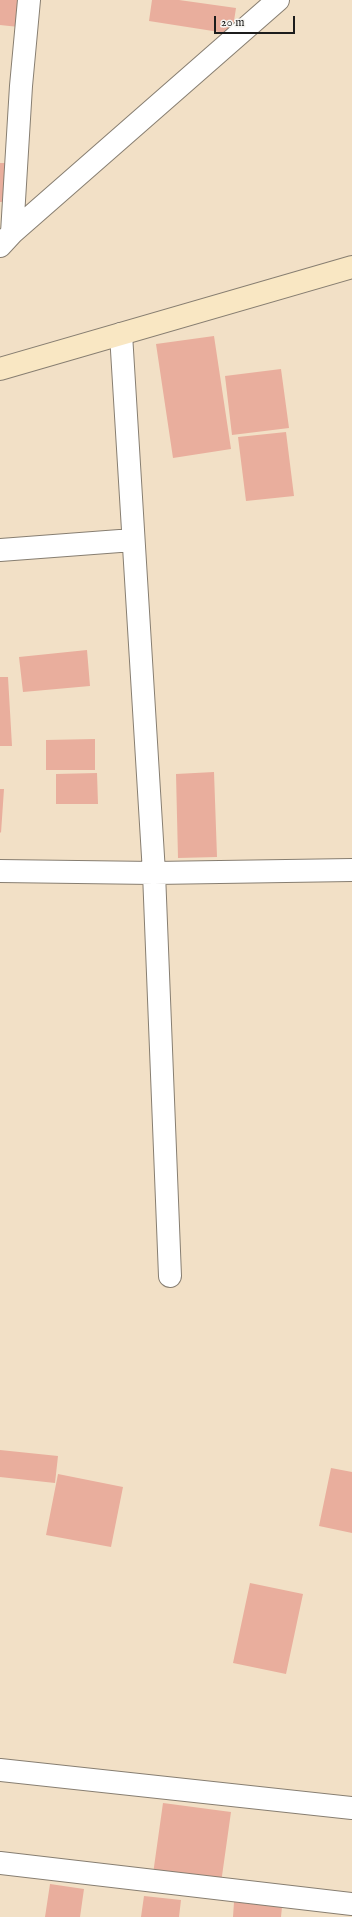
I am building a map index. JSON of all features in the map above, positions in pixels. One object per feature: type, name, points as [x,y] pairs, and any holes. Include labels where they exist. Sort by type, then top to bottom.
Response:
[{"type":"main road","points":[[0,369],[352,267]]},
{"type":"street","points":[[6,240],[29,0]]},
{"type":"street","points":[[6,240],[274,2]]},
{"type":"street","points":[[121,334],[154,873],[170,1276]]},
{"type":"street","points":[[0,550],[133,540]]},
{"type":"street","points":[[0,871],[154,873],[352,870]]},
{"type":"street","points":[[0,1770],[352,1808]]},
{"type":"street","points":[[0,1863],[352,1904]]},
{"type":"building","points":[[0,0],[23,0],[19,27],[0,25]]},
{"type":"building","points":[[152,0],[179,0],[236,8],[232,34],[149,21]]},
{"type":"building","points":[[0,163],[7,163],[2,202],[0,202]]},
{"type":"building","points":[[214,336],[231,449],[173,458],[156,344]]},
{"type":"building","points":[[281,369],[289,428],[232,435],[225,376]]},
{"type":"building","points":[[286,432],[294,496],[246,501],[238,437]]},
{"type":"building","points":[[87,650],[90,686],[23,692],[19,657]]},
{"type":"building","points":[[0,677],[8,677],[12,746],[0,746]]},
{"type":"building","points":[[95,739],[95,770],[46,770],[46,740]]},
{"type":"building","points":[[214,772],[217,857],[178,858],[176,774]]},
{"type":"building","points":[[97,773],[98,804],[56,804],[56,774]]},
{"type":"building","points":[[0,789],[4,789],[1,833],[0,832]]},
{"type":"building","points":[[0,1450],[58,1456],[55,1483],[0,1477]]},
{"type":"building","points":[[331,1468],[352,1472],[352,1533],[319,1526]]},
{"type":"building","points":[[58,1474],[123,1487],[111,1547],[46,1535]]},
{"type":"building","points":[[250,1583],[303,1594],[286,1674],[233,1663]]},
{"type":"building","points":[[163,1803],[231,1812],[221,1883],[153,1874]]},
{"type":"building","points":[[50,1884],[84,1889],[80,1917],[45,1917]]},
{"type":"building","points":[[144,1896],[181,1900],[179,1917],[141,1917]]},
{"type":"building","points":[[234,1902],[282,1907],[281,1917],[233,1917]]}]
